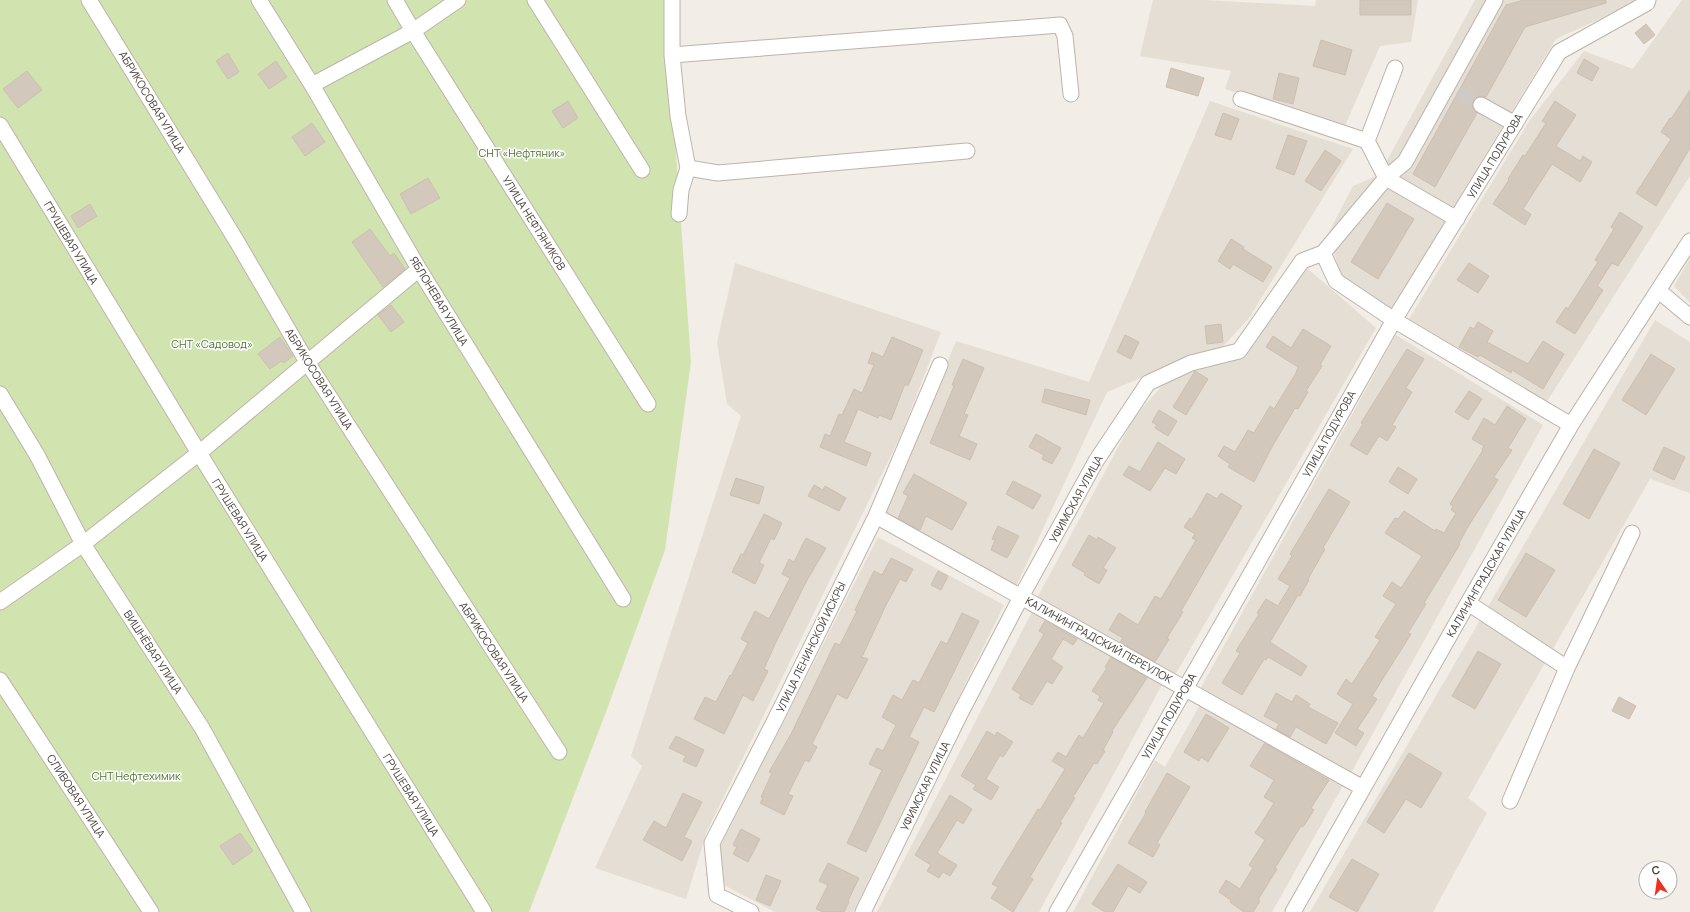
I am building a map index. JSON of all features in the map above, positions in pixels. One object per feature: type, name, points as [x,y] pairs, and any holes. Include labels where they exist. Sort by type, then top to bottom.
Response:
[{"type":"street","name":"АБРИКОСОВАЯ УЛИЦА","points":[[89,0],[227,226],[307,362],[559,752]]},
{"type":"street","name":"ЯБЛОНЕВАЯ УЛИЦА","points":[[259,0],[312,85],[418,269],[623,599]]},
{"type":"street","name":"УЛИЦА НЕФТЯНИКОВ","points":[[395,0],[648,404]]},
{"type":"street","points":[[312,85],[413,31],[458,0]]},
{"type":"street","points":[[535,0],[642,170]]},
{"type":"street","points":[[672,0],[672,55],[678,116],[688,168],[681,190],[679,214]]},
{"type":"street","name":"УФИМСКАЯ УЛИЦА","points":[[863,912],[960,714],[1021,597],[1096,461],[1148,383],[1191,362],[1239,350],[1302,261],[1323,253],[1386,178],[1405,162],[1453,89],[1495,0]]},
{"type":"street","name":"УЛИЦА ПОДУРОВА","points":[[1056,912],[1394,320],[1559,52],[1646,3],[1648,0]]},
{"type":"street","points":[[672,55],[1060,25],[1065,36],[1070,94]]},
{"type":"street","points":[[1367,141],[1395,68]]},
{"type":"street","points":[[1241,99],[1367,141],[1386,178],[1457,219]]},
{"type":"street","points":[[1481,105],[1515,124]]},
{"type":"street","name":"ГРУШЕВАЯ УЛИЦА","points":[[0,125],[199,453],[484,912]]},
{"type":"street","points":[[688,168],[718,173],[967,151]]},
{"type":"street","name":"КАЛИНИНГРАДСКАЯ УЛИЦА","points":[[1293,912],[1571,424],[1659,291],[1690,241]]},
{"type":"street","points":[[1323,253],[1336,281],[1394,320],[1571,424]]},
{"type":"street","points":[[0,602],[83,544],[199,453],[418,269]]},
{"type":"street","points":[[1659,291],[1690,317]]},
{"type":"street","name":"УЛИЦА ЛЕНИНСКОЙ ИСКРЫ","points":[[751,912],[717,896],[712,843],[876,516],[940,365]]},
{"type":"street","name":"ВИШНЁВАЯ УЛИЦА","points":[[0,394],[37,455],[83,544],[202,728],[303,912]]},
{"type":"street","name":"КАЛИНИНГРАДСКИЙ ПЕРЕУЛОК","points":[[876,516],[1363,788]]},
{"type":"street","points":[[1510,801],[1567,668],[1632,533]]},
{"type":"street","points":[[1468,603],[1567,668]]},
{"type":"street","name":"СЛИВОВАЯ УЛИЦА","points":[[0,680],[151,912]]},
{"type":"shaded area","points":[[1153,0],[1204,0],[1315,6],[1316,0],[1418,0],[1411,42],[1380,46],[1344,128],[1225,89],[1231,71],[1140,56]]},
{"type":"shaded area","points":[[1475,0],[1641,0],[1556,39],[1391,310],[1340,275],[1329,232],[1353,186],[1379,175]]},
{"type":"shaded area","points":[[1682,0],[1690,0],[1690,176],[1546,403],[1409,319],[1530,120],[1584,51],[1633,69]]},
{"type":"shaded area","points":[[1210,101],[1353,149],[1249,318],[1217,353],[1186,359],[1107,392],[1011,597],[882,521],[956,341],[1089,382]]},
{"type":"shaded area","points":[[1690,258],[1690,303],[1674,286]]},
{"type":"shaded area","points":[[735,263],[941,332],[902,433],[707,831],[686,899],[595,868],[642,766],[631,756],[741,416],[727,404],[717,342]]},
{"type":"shaded area","points":[[1307,268],[1376,328],[1174,677],[1037,598],[1135,416],[1171,376],[1237,360]]},
{"type":"shaded area","points":[[1655,320],[1690,342],[1690,493],[1650,479],[1468,798],[1487,813],[1433,912],[1310,912]]},
{"type":"shaded area","points":[[1396,335],[1543,425],[1350,775],[1200,689]]},
{"type":"shaded area","points":[[878,537],[1004,605],[853,912],[775,912],[705,875]]},
{"type":"shaded area","points":[[1034,608],[1163,683],[1039,912],[877,912]]},
{"type":"shaded area","points":[[1201,703],[1345,782],[1272,912],[1073,912],[1155,760],[1165,767]]},
{"type":"green space","points":[[0,0],[665,0],[691,362],[665,550],[606,712],[529,912],[0,912]]},
{"type":"building","points":[[1360,0],[1411,0],[1411,15],[1360,15]]},
{"type":"building","points":[[1524,0],[1606,0],[1606,3],[1525,27],[1486,97],[1477,97],[1473,101],[1473,109],[1477,113],[1435,187],[1413,174],[1506,5]]},
{"type":"building","points":[[1646,24],[1655,35],[1644,44],[1635,33]]},
{"type":"building","points":[[1321,40],[1352,50],[1345,75],[1313,66]]},
{"type":"building","points":[[228,53],[239,72],[228,79],[216,61]]},
{"type":"building","points":[[1584,59],[1599,68],[1592,81],[1577,73]]},
{"type":"building","points":[[276,61],[287,77],[269,89],[258,74]]},
{"type":"building","points":[[1171,68],[1204,78],[1198,96],[1166,87]]},
{"type":"building","points":[[27,71],[42,90],[18,108],[3,89]]},
{"type":"building","points":[[1279,73],[1299,78],[1293,104],[1273,99]]},
{"type":"building","points":[[1690,90],[1690,148],[1656,206],[1636,193],[1671,139],[1661,132]]},
{"type":"building","points":[[568,101],[578,118],[563,128],[552,111]]},
{"type":"building","points":[[1555,101],[1576,115],[1556,146],[1580,161],[1583,156],[1592,162],[1580,182],[1552,164],[1523,209],[1531,214],[1525,225],[1493,204],[1523,155],[1525,156],[1546,123],[1542,121]]},
{"type":"building","points":[[1223,113],[1239,119],[1231,140],[1215,135]]},
{"type":"building","points":[[312,123],[325,142],[305,156],[292,137]]},
{"type":"building","points":[[1288,135],[1307,141],[1294,175],[1276,168]]},
{"type":"building","points":[[1325,150],[1341,161],[1321,191],[1305,181]]},
{"type":"building","points":[[428,178],[440,198],[411,214],[400,194]]},
{"type":"building","points":[[1387,203],[1414,219],[1378,279],[1351,262]]},
{"type":"building","points":[[90,204],[97,216],[78,228],[71,216]]},
{"type":"building","points":[[1620,212],[1643,227],[1618,266],[1612,263],[1597,286],[1603,290],[1575,334],[1556,322],[1566,307],[1568,309],[1598,262],[1595,260],[1614,229],[1611,227]]},
{"type":"building","points":[[370,229],[390,256],[394,253],[405,269],[383,287],[352,242]]},
{"type":"building","points":[[1231,239],[1244,247],[1243,249],[1272,267],[1263,282],[1233,264],[1230,269],[1218,261]]},
{"type":"building","points":[[1469,263],[1489,276],[1478,293],[1457,280]]},
{"type":"building","points":[[391,305],[404,322],[391,332],[378,315]]},
{"type":"building","points":[[1478,322],[1493,331],[1487,342],[1528,364],[1543,341],[1564,354],[1543,389],[1512,370],[1511,373],[1480,355],[1478,357],[1459,347],[1470,327],[1474,329]]},
{"type":"building","points":[[1221,324],[1223,342],[1207,344],[1205,326]]},
{"type":"building","points":[[1303,329],[1331,346],[1320,365],[1322,366],[1306,391],[1308,392],[1298,409],[1295,408],[1273,445],[1254,482],[1228,467],[1230,464],[1218,456],[1224,446],[1235,452],[1248,430],[1254,433],[1270,406],[1274,409],[1296,373],[1298,367],[1266,347],[1273,336],[1291,348]]},
{"type":"building","points":[[1125,335],[1139,342],[1131,359],[1117,352]]},
{"type":"building","points":[[280,337],[293,356],[284,363],[281,361],[270,369],[258,354]]},
{"type":"building","points":[[892,337],[923,350],[908,386],[905,384],[891,420],[879,415],[878,418],[858,409],[844,442],[871,453],[866,466],[820,447],[825,434],[830,436],[839,414],[842,415],[854,389],[862,393],[874,365],[868,363],[872,352],[883,357]]},
{"type":"building","points":[[1407,349],[1424,359],[1406,388],[1412,392],[1392,425],[1396,427],[1387,441],[1379,436],[1367,455],[1350,445],[1363,424],[1361,423]]},
{"type":"building","points":[[1651,354],[1675,369],[1646,415],[1622,400]]},
{"type":"building","points":[[963,359],[984,368],[964,414],[968,415],[959,436],[977,444],[970,460],[930,443],[954,386],[952,385]]},
{"type":"building","points":[[1195,371],[1208,379],[1186,415],[1173,407]]},
{"type":"building","points":[[1045,389],[1090,400],[1086,415],[1042,402]]},
{"type":"building","points":[[1469,391],[1482,399],[1468,420],[1455,412]]},
{"type":"building","points":[[1507,406],[1526,419],[1508,448],[1512,450],[1494,477],[1498,480],[1469,525],[1459,543],[1460,544],[1424,603],[1426,604],[1408,633],[1411,634],[1372,696],[1377,699],[1357,729],[1364,733],[1356,746],[1335,733],[1353,704],[1337,694],[1346,679],[1352,684],[1380,640],[1375,637],[1396,604],[1383,596],[1392,582],[1401,588],[1422,556],[1385,533],[1395,518],[1398,519],[1404,511],[1435,531],[1436,529],[1444,533],[1456,513],[1451,510],[1453,506],[1450,504],[1483,450],[1482,449],[1484,446],[1472,439],[1484,418],[1495,425]]},
{"type":"building","points":[[1159,410],[1177,421],[1168,436],[1155,428],[1157,425],[1152,422]]},
{"type":"building","points":[[1036,434],[1061,448],[1052,464],[1042,459],[1044,455],[1029,447]]},
{"type":"building","points":[[1158,442],[1185,459],[1176,474],[1165,468],[1150,491],[1123,475],[1129,466],[1140,472]]},
{"type":"building","points":[[1664,447],[1685,457],[1674,480],[1653,470]]},
{"type":"building","points":[[1594,449],[1620,463],[1589,519],[1563,504]]},
{"type":"building","points":[[1398,467],[1417,479],[1408,494],[1389,482]]},
{"type":"building","points":[[914,474],[967,503],[952,530],[926,516],[920,530],[898,518],[908,496],[903,493]]},
{"type":"building","points":[[736,478],[764,487],[759,504],[730,495]]},
{"type":"building","points":[[1013,481],[1041,495],[1033,509],[1006,494]]},
{"type":"building","points":[[814,485],[823,490],[825,486],[846,498],[839,511],[808,496]]},
{"type":"building","points":[[1329,489],[1350,502],[1323,548],[1325,549],[1300,596],[1298,595],[1270,642],[1307,666],[1301,676],[1268,657],[1266,660],[1264,659],[1242,695],[1222,683],[1240,653],[1236,651],[1259,614],[1257,613],[1266,599],[1278,606],[1290,586],[1278,579],[1292,556],[1290,554]]},
{"type":"building","points":[[1207,493],[1217,499],[1221,493],[1242,506],[1181,611],[1183,612],[1167,638],[1169,639],[1155,662],[1120,642],[1123,638],[1109,630],[1119,613],[1138,625],[1155,596],[1161,599],[1196,540],[1192,538],[1195,534],[1184,527],[1190,518],[1192,519]]},
{"type":"building","points":[[764,514],[782,523],[774,540],[771,538],[759,563],[764,565],[755,584],[732,572],[741,554],[743,555]]},
{"type":"building","points":[[998,526],[1019,536],[1007,558],[991,550],[995,540],[992,539]]},
{"type":"building","points":[[1089,535],[1097,540],[1098,537],[1116,548],[1103,568],[1107,570],[1099,584],[1084,575],[1085,573],[1072,565]]},
{"type":"building","points":[[806,538],[826,548],[806,582],[775,644],[764,669],[768,671],[753,701],[743,695],[724,734],[694,719],[705,697],[716,702],[730,675],[731,676],[748,643],[741,639],[755,611],[769,619],[790,578],[782,574],[789,559],[794,562]]},
{"type":"building","points":[[1526,553],[1555,570],[1526,617],[1498,600]]},
{"type":"building","points":[[891,558],[913,569],[906,582],[900,579],[886,605],[862,657],[868,659],[847,699],[837,694],[812,744],[817,747],[809,762],[805,760],[788,794],[793,796],[784,815],[760,803],[763,798],[761,797],[772,773],[769,772],[791,734],[835,643],[840,645],[857,611],[855,610],[874,571],[882,575]]},
{"type":"building","points":[[938,571],[948,576],[941,590],[931,585]]},
{"type":"building","points":[[962,613],[979,621],[934,712],[924,707],[909,737],[919,742],[866,852],[847,843],[882,770],[869,764],[877,748],[883,751],[896,725],[882,717],[893,695],[902,700],[913,680],[919,683],[941,641],[947,644]]},
{"type":"building","points":[[1045,621],[1077,639],[1073,645],[1063,639],[1051,659],[1063,667],[1052,684],[1047,681],[1032,705],[1019,698],[1021,695],[1012,689],[1044,634],[1039,631]]},
{"type":"building","points":[[1478,651],[1501,664],[1475,709],[1452,696]]},
{"type":"building","points":[[1111,657],[1147,678],[1112,731],[1113,732],[1103,750],[1105,751],[1097,764],[1094,763],[1073,797],[1075,798],[1060,822],[1062,823],[1030,877],[1033,879],[1013,912],[991,898],[998,887],[992,884],[1038,809],[1040,810],[1065,769],[1052,761],[1058,752],[1066,757],[1079,735],[1083,738],[1104,703],[1098,700],[1100,696],[1092,691],[1107,668],[1105,667]]},
{"type":"building","points":[[1276,693],[1292,702],[1296,695],[1310,704],[1308,707],[1338,723],[1326,744],[1296,727],[1290,737],[1276,729],[1279,724],[1264,716]]},
{"type":"building","points":[[1619,697],[1636,706],[1629,719],[1612,711]]},
{"type":"building","points":[[1206,714],[1229,728],[1208,762],[1201,757],[1199,761],[1184,752]]},
{"type":"building","points":[[987,731],[995,736],[997,732],[1013,742],[1003,757],[1000,755],[986,779],[999,787],[991,800],[973,789],[976,785],[961,776]]},
{"type":"building","points":[[676,736],[704,750],[696,767],[683,761],[686,756],[669,748]]},
{"type":"building","points":[[1264,744],[1329,780],[1311,808],[1314,810],[1303,827],[1301,826],[1275,868],[1277,869],[1258,900],[1260,901],[1253,912],[1244,912],[1230,902],[1231,900],[1219,892],[1226,880],[1240,889],[1253,868],[1249,865],[1265,840],[1255,833],[1274,803],[1264,797],[1274,780],[1250,766]]},
{"type":"building","points":[[1409,753],[1442,773],[1421,808],[1406,799],[1384,833],[1367,822]]},
{"type":"building","points":[[1167,773],[1190,787],[1157,843],[1160,845],[1153,857],[1128,843]]},
{"type":"building","points":[[683,793],[702,802],[684,837],[692,841],[682,861],[643,840],[654,821],[666,828]]},
{"type":"building","points":[[950,795],[972,809],[963,824],[957,820],[937,853],[957,865],[950,876],[943,872],[939,878],[927,871],[931,865],[915,855]]},
{"type":"building","points":[[741,829],[760,839],[748,862],[733,854],[737,847],[733,845]]},
{"type":"building","points":[[240,833],[253,851],[233,865],[220,846]]},
{"type":"building","points":[[1352,859],[1379,874],[1357,912],[1329,897]]},
{"type":"building","points":[[828,863],[859,878],[844,912],[823,912],[816,909],[828,885],[819,881]]},
{"type":"building","points":[[1118,864],[1147,882],[1140,893],[1128,886],[1113,912],[1105,912],[1092,904]]},
{"type":"building","points":[[766,875],[781,881],[770,906],[756,900]]},
{"type":"tunnel","points":[[1459,92],[1481,105]]},
{"type":"park label","name":"СНТ «Нефтяник»","points":[[522,153]]},
{"type":"park label","name":"СНТ «Садовод»","points":[[212,344]]},
{"type":"park label","name":"СНТ Нефтехимик","points":[[136,776]]}]
